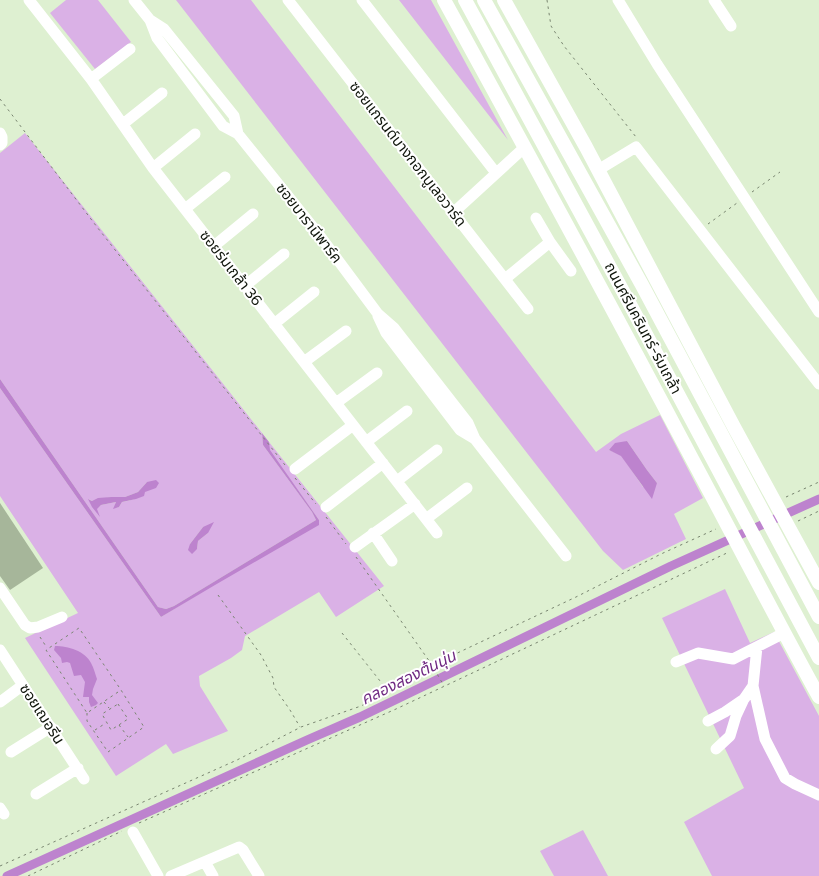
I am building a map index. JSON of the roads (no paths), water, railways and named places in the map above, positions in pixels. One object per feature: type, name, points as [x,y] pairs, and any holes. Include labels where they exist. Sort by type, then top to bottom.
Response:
[{"type":"main road","points":[[444,0],[516,130]]},
{"type":"main road","name":"ถนนศรีนครินทร์-ร่มเกล้า","points":[[465,0],[819,658]]},
{"type":"main road","name":"ถนนศรีนครินทร์-ร่มเกล้า","points":[[484,0],[642,285],[819,617]]},
{"type":"main road","points":[[506,1],[817,580]]},
{"type":"main road","points":[[474,18],[516,130]]},
{"type":"main road","points":[[504,35],[586,147]]},
{"type":"main road","name":"ถนนศรีนครินทร์-ร่มเกล้า","points":[[516,130],[819,696]]},
{"type":"main road","points":[[689,454],[699,461],[706,463],[720,459],[732,450],[735,441],[734,427]]},
{"type":"main road","points":[[781,628],[776,616],[777,608],[784,598],[802,590],[819,593]]},
{"type":"street","name":"ซอยร่มเกล้า 36","points":[[29,0],[91,79],[184,209],[437,533]]},
{"type":"street","name":"ซอยบารานีพาร์ค","points":[[134,0],[150,20],[164,29],[234,116],[238,134],[320,236],[378,314],[386,334],[460,430],[475,439],[566,556]]},
{"type":"street","name":"ซอยแกรนด์บางกอกบูเลอวาร์ด","points":[[288,0],[528,309]]},
{"type":"street","points":[[362,0],[496,173]]},
{"type":"street","points":[[618,0],[657,64],[819,312]]},
{"type":"street","points":[[714,0],[731,26]]},
{"type":"street","points":[[91,79],[130,48]]},
{"type":"street","points":[[123,124],[162,93]]},
{"type":"street","points":[[0,133],[2,143],[0,145]]},
{"type":"street","points":[[153,168],[195,134]]},
{"type":"street","points":[[453,213],[525,147]]},
{"type":"street","points":[[598,170],[636,147],[819,384]]},
{"type":"street","points":[[184,209],[225,177]]},
{"type":"street","points":[[214,246],[253,214]]},
{"type":"street","points":[[536,218],[550,242],[571,271]]},
{"type":"street","points":[[505,280],[550,242]]},
{"type":"street","points":[[245,286],[284,254]]},
{"type":"street","points":[[274,324],[314,292]]},
{"type":"street","points":[[304,362],[346,331]]},
{"type":"street","points":[[336,403],[377,373]]},
{"type":"street","points":[[366,442],[407,411]]},
{"type":"street","points":[[292,471],[353,425]]},
{"type":"street","points":[[397,481],[437,450]]},
{"type":"street","points":[[322,509],[383,463]]},
{"type":"street","points":[[426,518],[467,488]]},
{"type":"street","points":[[353,550],[373,533],[415,504]]},
{"type":"street","points":[[373,533],[392,561]]},
{"type":"street","points":[[0,588],[25,625],[30,628],[62,618]]},
{"type":"street","points":[[676,662],[698,653],[733,659],[757,647],[781,628]]},
{"type":"street","points":[[757,647],[754,686],[766,739],[784,778],[819,796]]},
{"type":"street","name":"ซอยเฌอรีน","points":[[0,650],[84,779]]},
{"type":"street","points":[[0,702],[23,685]]},
{"type":"street","points":[[716,749],[730,736],[744,699],[754,686]]},
{"type":"street","points":[[708,720],[725,712],[744,699]]},
{"type":"street","points":[[11,752],[51,727]]},
{"type":"street","points":[[36,794],[78,768]]},
{"type":"street","points":[[131,829],[158,876]]},
{"type":"street","points":[[171,876],[237,848],[241,848],[258,876]]},
{"type":"street","points":[[205,862],[213,876]]},
{"type":"waterway","name":"คลองสองต้นนุ่น","points":[[7,876],[360,717],[671,566],[819,499]]}]
